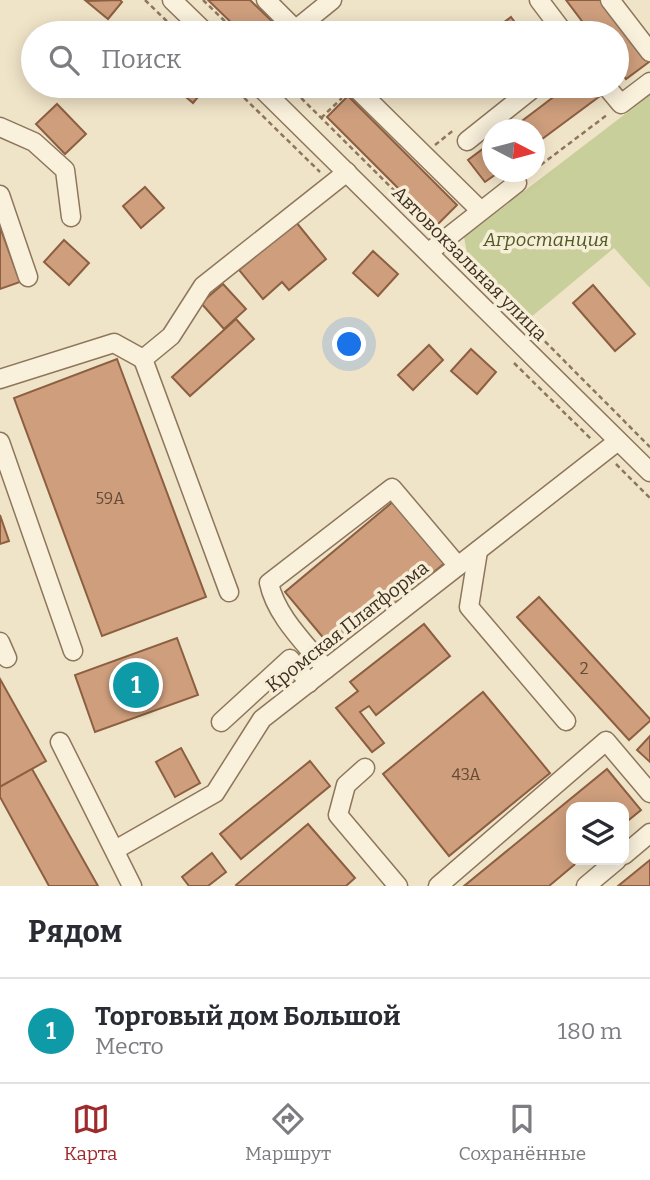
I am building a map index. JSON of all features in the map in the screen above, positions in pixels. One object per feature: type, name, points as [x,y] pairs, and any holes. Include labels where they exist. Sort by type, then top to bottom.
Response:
[{"type":"street","points":[[172,0],[194,21]]},
{"type":"street","points":[[266,0],[286,21]]},
{"type":"street","points":[[309,21],[332,0]]},
{"type":"street","points":[[539,0],[555,21]]},
{"type":"street","points":[[610,0],[626,21]]},
{"type":"street","points":[[629,25],[650,52]]},
{"type":"street","points":[[629,98],[650,82]]},
{"type":"street","name":"Автовокзальная улица","points":[[271,98],[650,472]]},
{"type":"street","points":[[366,98],[480,210]]},
{"type":"street","points":[[467,141],[521,98]]},
{"type":"street","points":[[616,98],[621,104],[629,98]]},
{"type":"street","points":[[0,127],[34,142],[65,170],[71,217]]},
{"type":"street","points":[[143,359],[171,336],[203,286],[347,172]]},
{"type":"street","points":[[429,252],[517,183]]},
{"type":"street","points":[[0,195],[28,277]]},
{"type":"street","points":[[0,379],[114,343],[143,359],[229,593]]},
{"type":"street","name":"Кромская Платформа","points":[[115,850],[215,793],[262,719],[618,441]]},
{"type":"street","points":[[0,442],[73,651]]},
{"type":"street","points":[[326,669],[279,610],[269,583],[392,488],[458,566]]},
{"type":"street","points":[[478,551],[469,607],[566,721]]},
{"type":"street","points":[[222,722],[290,659],[309,683]]},
{"type":"street","points":[[438,886],[606,741],[650,793]]},
{"type":"street","points":[[60,742],[132,886]]},
{"type":"street","points":[[365,768],[346,785],[338,815],[398,886]]},
{"type":"street","points":[[629,851],[650,833]]},
{"type":"street","points":[[586,886],[611,865]]},
{"type":"path","points":[[145,0],[167,21]]},
{"type":"path","points":[[204,0],[225,21]]},
{"type":"path","points":[[301,98],[650,447]]},
{"type":"path","points":[[321,118],[342,98]]},
{"type":"path","points":[[545,162],[621,104]]},
{"type":"green space","name":"Агростанция","points":[[650,95],[650,288],[614,248],[530,318],[468,259],[464,237],[536,182],[545,182],[545,175]]},
{"type":"building","points":[[208,0],[250,0],[272,21],[230,21]]},
{"type":"building","points":[[566,0],[602,0],[618,21],[582,21]]},
{"type":"building","points":[[86,1],[122,2],[108,19]]},
{"type":"building","points":[[629,36],[649,62],[629,77]]},
{"type":"building","points":[[346,98],[350,98],[457,205],[436,226],[327,117]]},
{"type":"building","points":[[552,98],[597,98],[545,137],[545,119],[524,119]]},
{"type":"building","points":[[57,104],[86,134],[65,154],[36,124]]},
{"type":"building","points":[[482,150],[482,178],[468,160]]},
{"type":"building","points":[[145,187],[164,208],[141,228],[123,206]]},
{"type":"building","points":[[296,222],[326,259],[289,290],[282,282],[263,299],[239,270]]},
{"type":"building","points":[[0,227],[20,282],[0,289]]},
{"type":"building","points":[[64,240],[89,263],[69,285],[44,262]]},
{"type":"building","points":[[373,251],[398,274],[378,296],[353,273]]},
{"type":"building","points":[[223,284],[246,309],[224,329],[201,303]]},
{"type":"building","points":[[593,285],[635,334],[615,351],[573,303]]},
{"type":"building","points":[[236,319],[254,339],[190,396],[172,377]]},
{"type":"building","points":[[429,345],[443,360],[413,390],[398,375]]},
{"type":"building","points":[[471,349],[496,372],[477,394],[451,371]]},
{"type":"building","points":[[117,359],[206,597],[102,636],[14,398]]},
{"type":"building","points":[[395,500],[446,562],[336,653],[285,592]]},
{"type":"building","points":[[0,515],[9,541],[0,544]]},
{"type":"building","points":[[539,597],[650,719],[629,740],[517,617]]},
{"type":"building","points":[[424,624],[450,656],[376,715],[369,706],[360,712],[384,743],[372,752],[336,708],[358,691],[350,682]]},
{"type":"building","points":[[177,638],[198,695],[95,732],[75,675]]},
{"type":"building","points":[[0,679],[46,761],[0,787]]},
{"type":"building","points":[[483,692],[550,773],[449,856],[383,774]]},
{"type":"building","points":[[650,736],[650,762],[637,750]]},
{"type":"building","points":[[181,748],[200,783],[175,797],[156,762]]},
{"type":"building","points":[[310,761],[330,786],[241,859],[220,834]]},
{"type":"building","points":[[32,769],[98,886],[49,886],[0,797],[0,787]]},
{"type":"building","points":[[607,769],[641,810],[629,820],[629,802],[567,802]]},
{"type":"building","points":[[566,803],[566,865],[574,865],[549,886],[464,886]]},
{"type":"building","points":[[308,824],[355,878],[346,886],[236,885]]},
{"type":"building","points":[[212,853],[226,872],[208,886],[189,886],[182,877]]},
{"type":"building","points":[[650,860],[650,886],[618,886]]},
{"type":"place","name":"Торговый дом Большой","points":[[136,685]]}]
